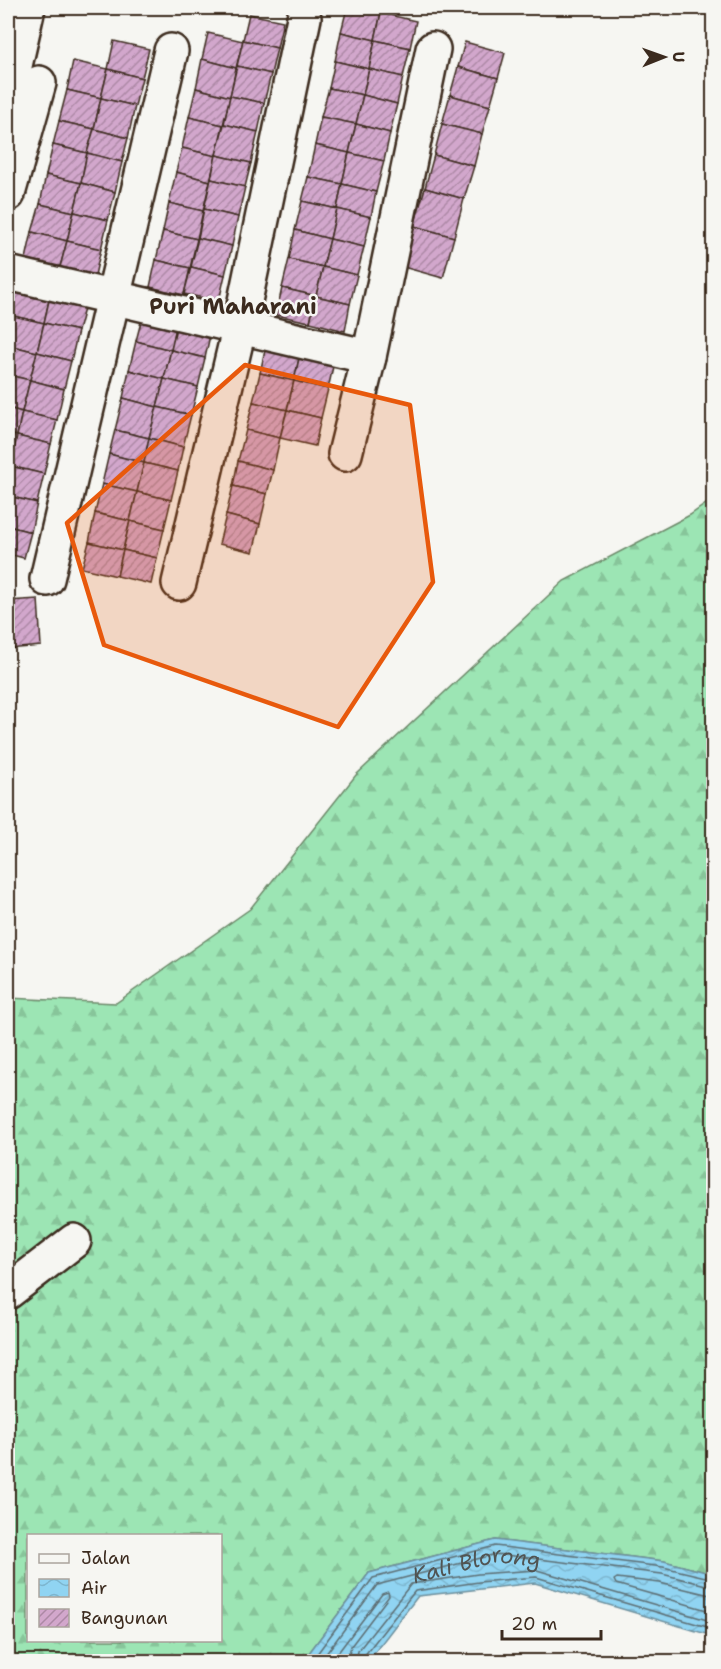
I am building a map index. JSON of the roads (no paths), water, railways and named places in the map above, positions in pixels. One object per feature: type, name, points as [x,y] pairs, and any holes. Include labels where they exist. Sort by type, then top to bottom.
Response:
[{"type":"street","points":[[8,98],[27,8]]},
{"type":"street","points":[[179,583],[240,325],[304,18]]},
{"type":"street","points":[[345,454],[369,357],[433,49]]},
{"type":"street","points":[[47,579],[171,51]]},
{"type":"street","points":[[8,194],[39,83]]},
{"type":"street","points":[[8,273],[240,325],[369,357]]},
{"type":"street","points":[[8,1292],[74,1241]]},
{"type":"water","name":"Kali Blorong","points":[[495,1540],[664,1561],[713,1574],[713,1636],[535,1583],[418,1596],[368,1661],[303,1661],[369,1573]]},
{"type":"district","name":"Puri Maharani","points":[[233,306]]}]
